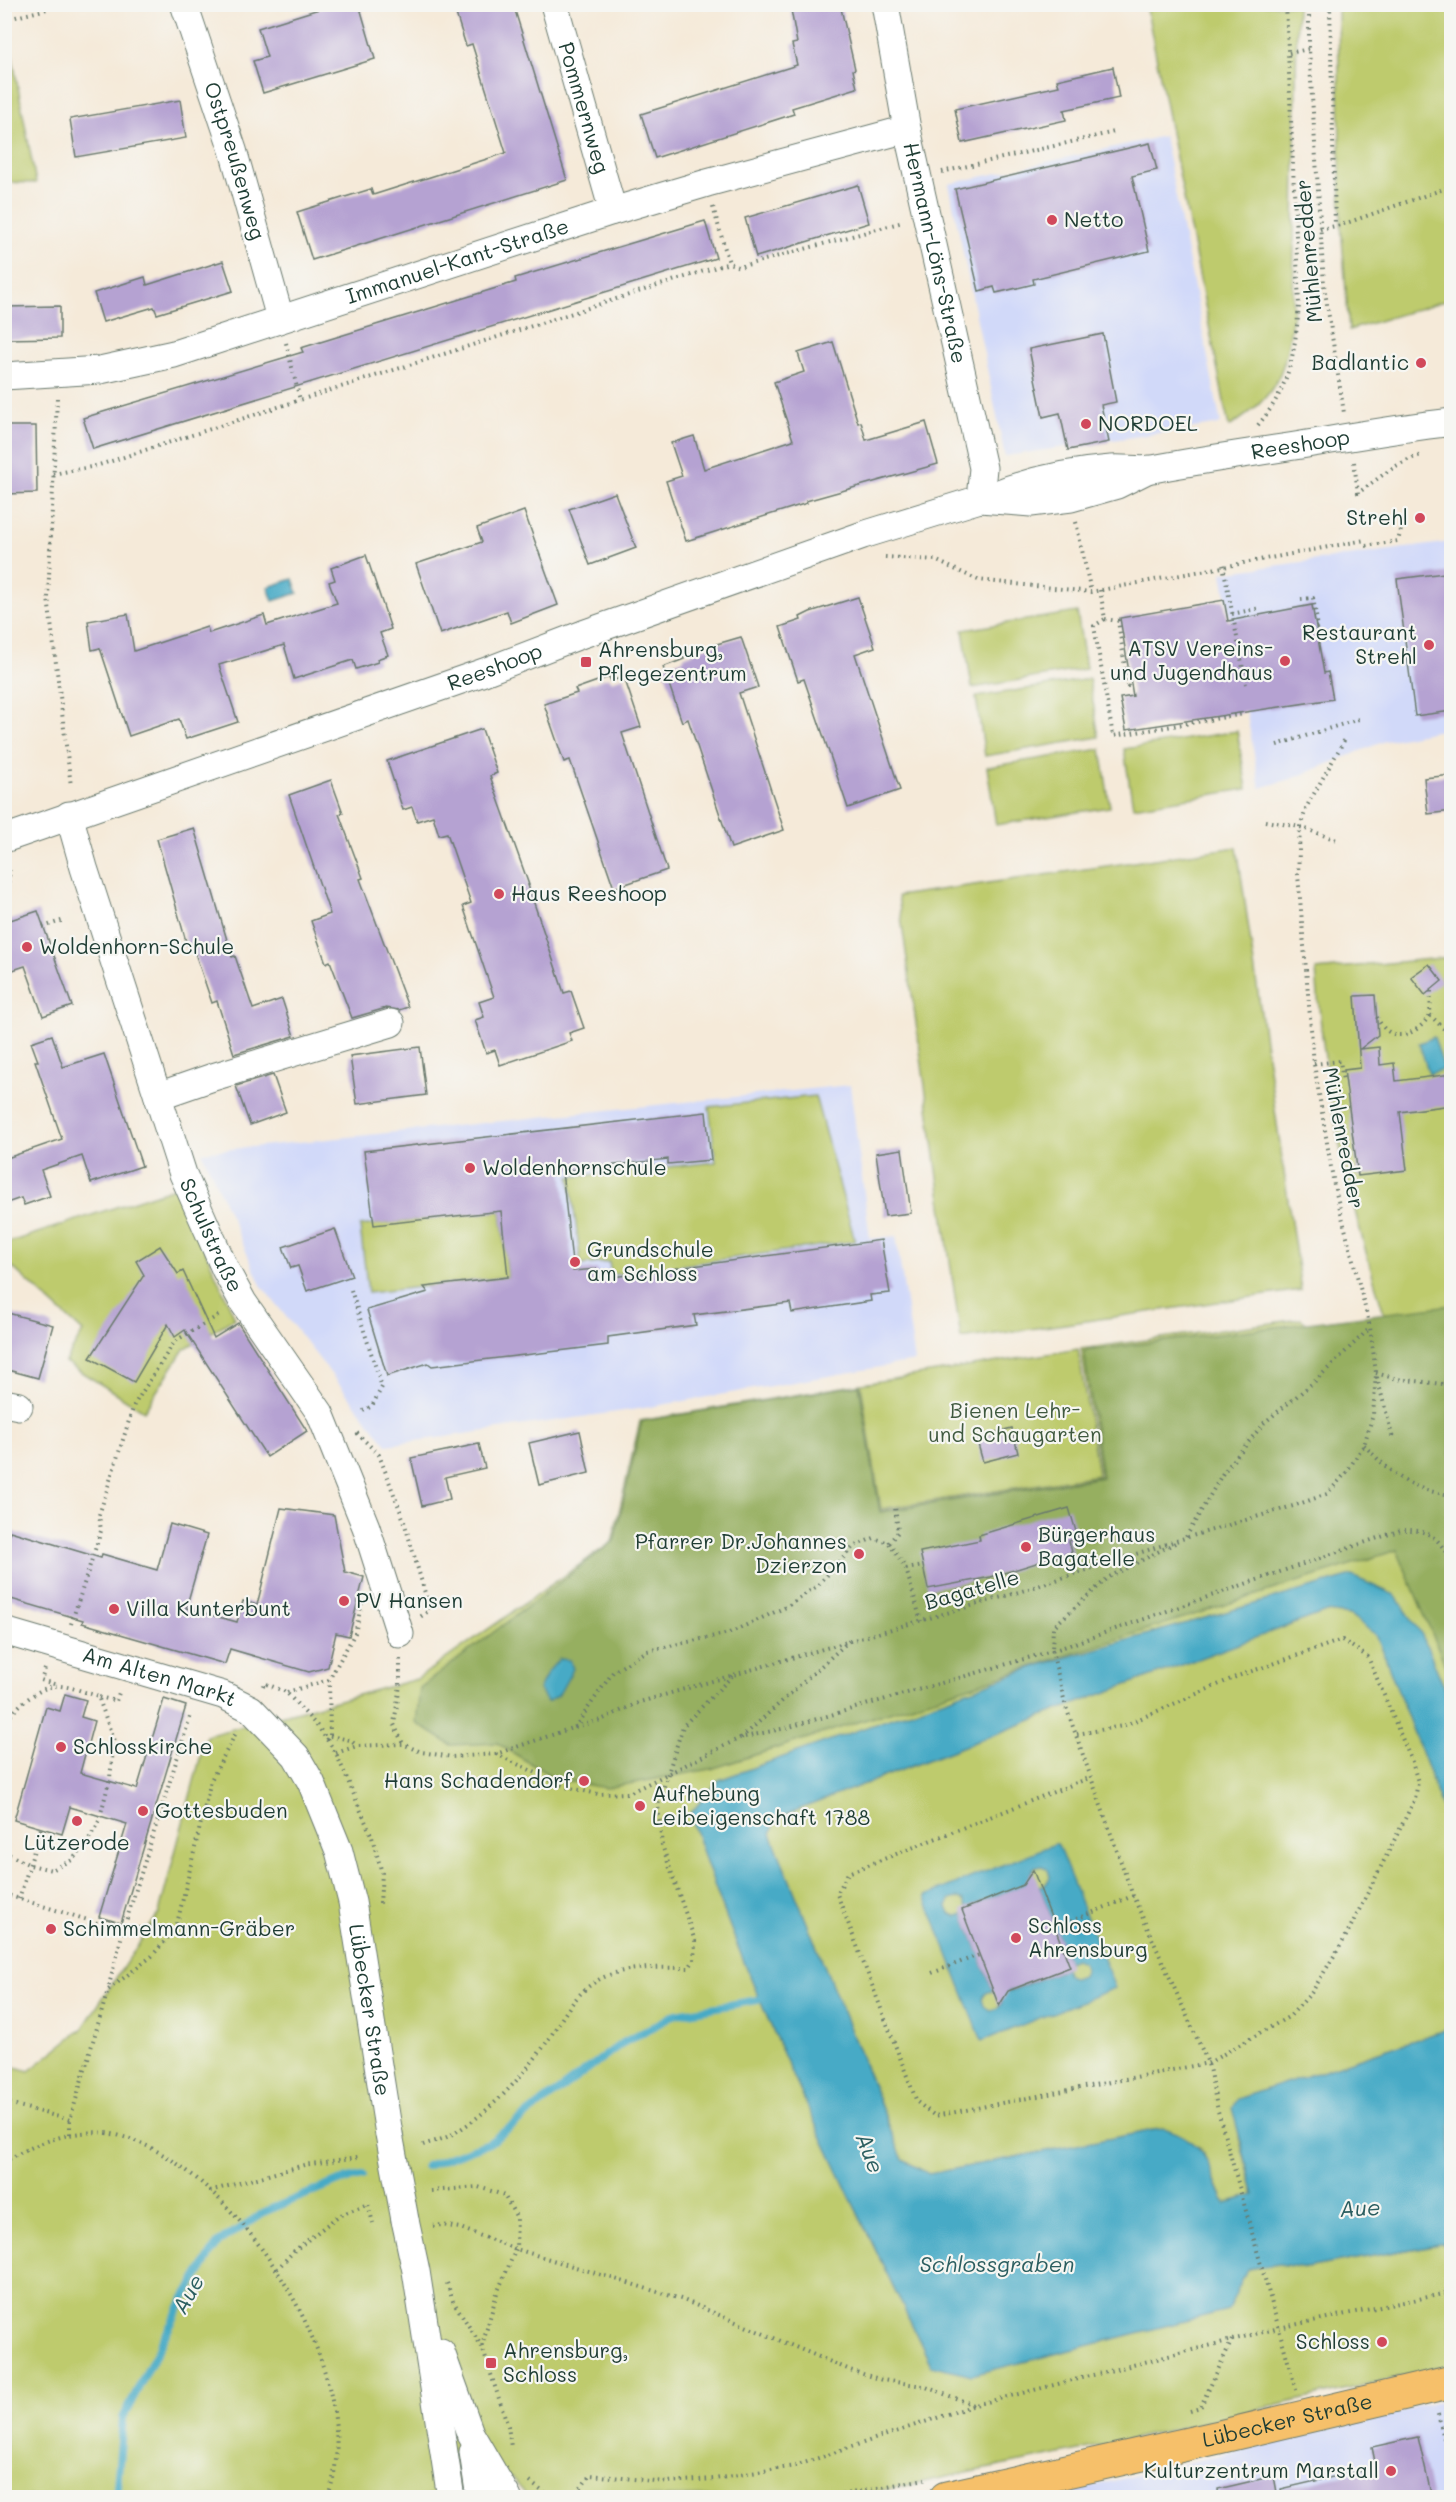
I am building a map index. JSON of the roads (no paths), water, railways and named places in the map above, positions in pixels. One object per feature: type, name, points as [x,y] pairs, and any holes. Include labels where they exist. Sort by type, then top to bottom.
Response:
[{"type":"main road","name":"Lübecker Straße","points":[[946,2498],[1219,2437],[1444,2395]]},
{"type":"street","name":"Ostpreußenweg","points":[[184,4],[233,150],[280,318]]},
{"type":"street","name":"Pommernweg","points":[[554,4],[613,211]]},
{"type":"street","name":"Hermann-Löns-Straße","points":[[885,4],[907,129],[983,468],[984,498]]},
{"type":"street","name":"Immanuel-Kant-Straße","points":[[4,376],[100,370],[174,354],[613,211],[706,183],[907,129]]},
{"type":"street","name":"Reeshoop","points":[[4,839],[484,672],[583,634],[863,535],[984,498],[1020,484],[1067,474],[1114,469],[1149,470],[1207,458],[1349,437],[1380,430],[1452,422]]},
{"type":"street","name":"Reeshoop","points":[[984,498],[1031,503],[1071,498],[1118,485],[1149,470]]},
{"type":"street","name":"Schulstraße","points":[[69,815],[183,1174],[225,1269],[243,1302],[320,1413],[366,1527],[400,1634]]},
{"type":"street","points":[[158,1096],[391,1023]]},
{"type":"street","name":"Am Alten Markt","points":[[4,1631],[223,1695],[251,1709],[296,1756]]},
{"type":"street","name":"Lübecker Straße","points":[[296,1756],[311,1782],[339,1851],[349,1892],[389,2134],[418,2218],[416,2271],[451,2498]]},
{"type":"street","name":"Lübecker Straße","points":[[416,2271],[445,2365],[470,2433],[480,2498]]},
{"type":"street","name":"Lübecker Straße","points":[[470,2433],[518,2489]]},
{"type":"water","points":[[293,579],[298,593],[273,601],[268,587]]},
{"type":"water","points":[[1434,1037],[1444,1069],[1429,1074],[1419,1043]]},
{"type":"water","name":"Schlossgraben","points":[[1352,1576],[1395,1595],[1422,1635],[1451,1703],[1451,1831],[1377,1636],[1350,1615],[1326,1612],[1066,1707],[776,1818],[771,1834],[903,2160],[929,2174],[1164,2128],[1180,2134],[1199,2149],[1210,2167],[1225,2203],[1255,2195],[1232,2108],[1237,2099],[1451,2028],[1451,2242],[1306,2268],[1279,2264],[1247,2269],[1228,2310],[972,2375],[931,2365],[770,2025],[714,1885],[690,1814],[719,1780],[1040,1665]]},
{"type":"water","points":[[559,1659],[570,1660],[573,1669],[558,1696],[547,1702],[539,1689],[548,1672]]},
{"type":"water","points":[[1057,1843],[1115,1988],[982,2041],[925,1896]],"holes":[[[1042,1866],[1048,1870],[1050,1877],[1046,1884],[1039,1886],[1068,1962],[1075,1959],[1082,1962],[1085,1969],[1082,1976],[1074,1979],[1068,1976],[1065,1969],[1000,1995],[1002,2002],[998,2008],[990,2010],[984,2006],[982,1999],[986,1993],[993,1991],[964,1915],[957,1917],[950,1914],[947,1907],[950,1900],[957,1898],[964,1901],[967,1908],[1032,1882],[1030,1874],[1034,1868]]]},
{"type":"waterway","name":"Aue","points":[[426,2166],[489,2143],[621,2044],[676,2014],[758,2000]]},
{"type":"waterway","name":"Aue","points":[[116,2498],[123,2418],[184,2299],[218,2243],[266,2211],[339,2181],[362,2176]]},
{"type":"place","name":"Netto","points":[[1052,220]]},
{"type":"place","name":"Badlantic","points":[[1421,363]]},
{"type":"place","name":"NORDOEL","points":[[1086,424]]},
{"type":"place","name":"Strehl","points":[[1420,518]]},
{"type":"place","name":"Restaurant Strehl","points":[[1429,645]]},
{"type":"place","name":"ATSV Vereins- und Jugendhaus","points":[[1285,661]]},
{"type":"place","name":"Ahrensburg, Pflegezentrum","points":[[586,662]]},
{"type":"place","name":"Haus Reeshoop","points":[[499,894]]},
{"type":"place","name":"Woldenhorn-Schule","points":[[27,947]]},
{"type":"place","name":"Woldenhornschule","points":[[470,1168]]},
{"type":"place","name":"Grundschule am Schloss","points":[[575,1262]]},
{"type":"place","name":"Bürgerhaus Bagatelle","points":[[1026,1547]]},
{"type":"place","name":"Pfarrer Dr.Johannes Dzierzon","points":[[859,1554]]},
{"type":"place","name":"PV Hansen","points":[[344,1601]]},
{"type":"place","name":"Villa Kunterbunt","points":[[114,1609]]},
{"type":"place","name":"Schlosskirche","points":[[61,1747]]},
{"type":"place","name":"Hans Schadendorf","points":[[584,1781]]},
{"type":"place","name":"Aufhebung Leibeigenschaft 1788","points":[[640,1806]]},
{"type":"place","name":"Gottesbuden","points":[[143,1811]]},
{"type":"place","name":"Lützerode","points":[[77,1821]]},
{"type":"place","name":"Schimmelmann-Gräber","points":[[51,1929]]},
{"type":"place","name":"Schloss Ahrensburg","points":[[1016,1938]]},
{"type":"place","name":"Schloss","points":[[1382,2342]]},
{"type":"place","name":"Ahrensburg, Schloss","points":[[491,2363]]},
{"type":"place","name":"Kulturzentrum Marstall","points":[[1391,2471]]},
{"type":"park label","name":"Bienen Lehr- und Schaugarten","points":[[1015,1423]]}]
